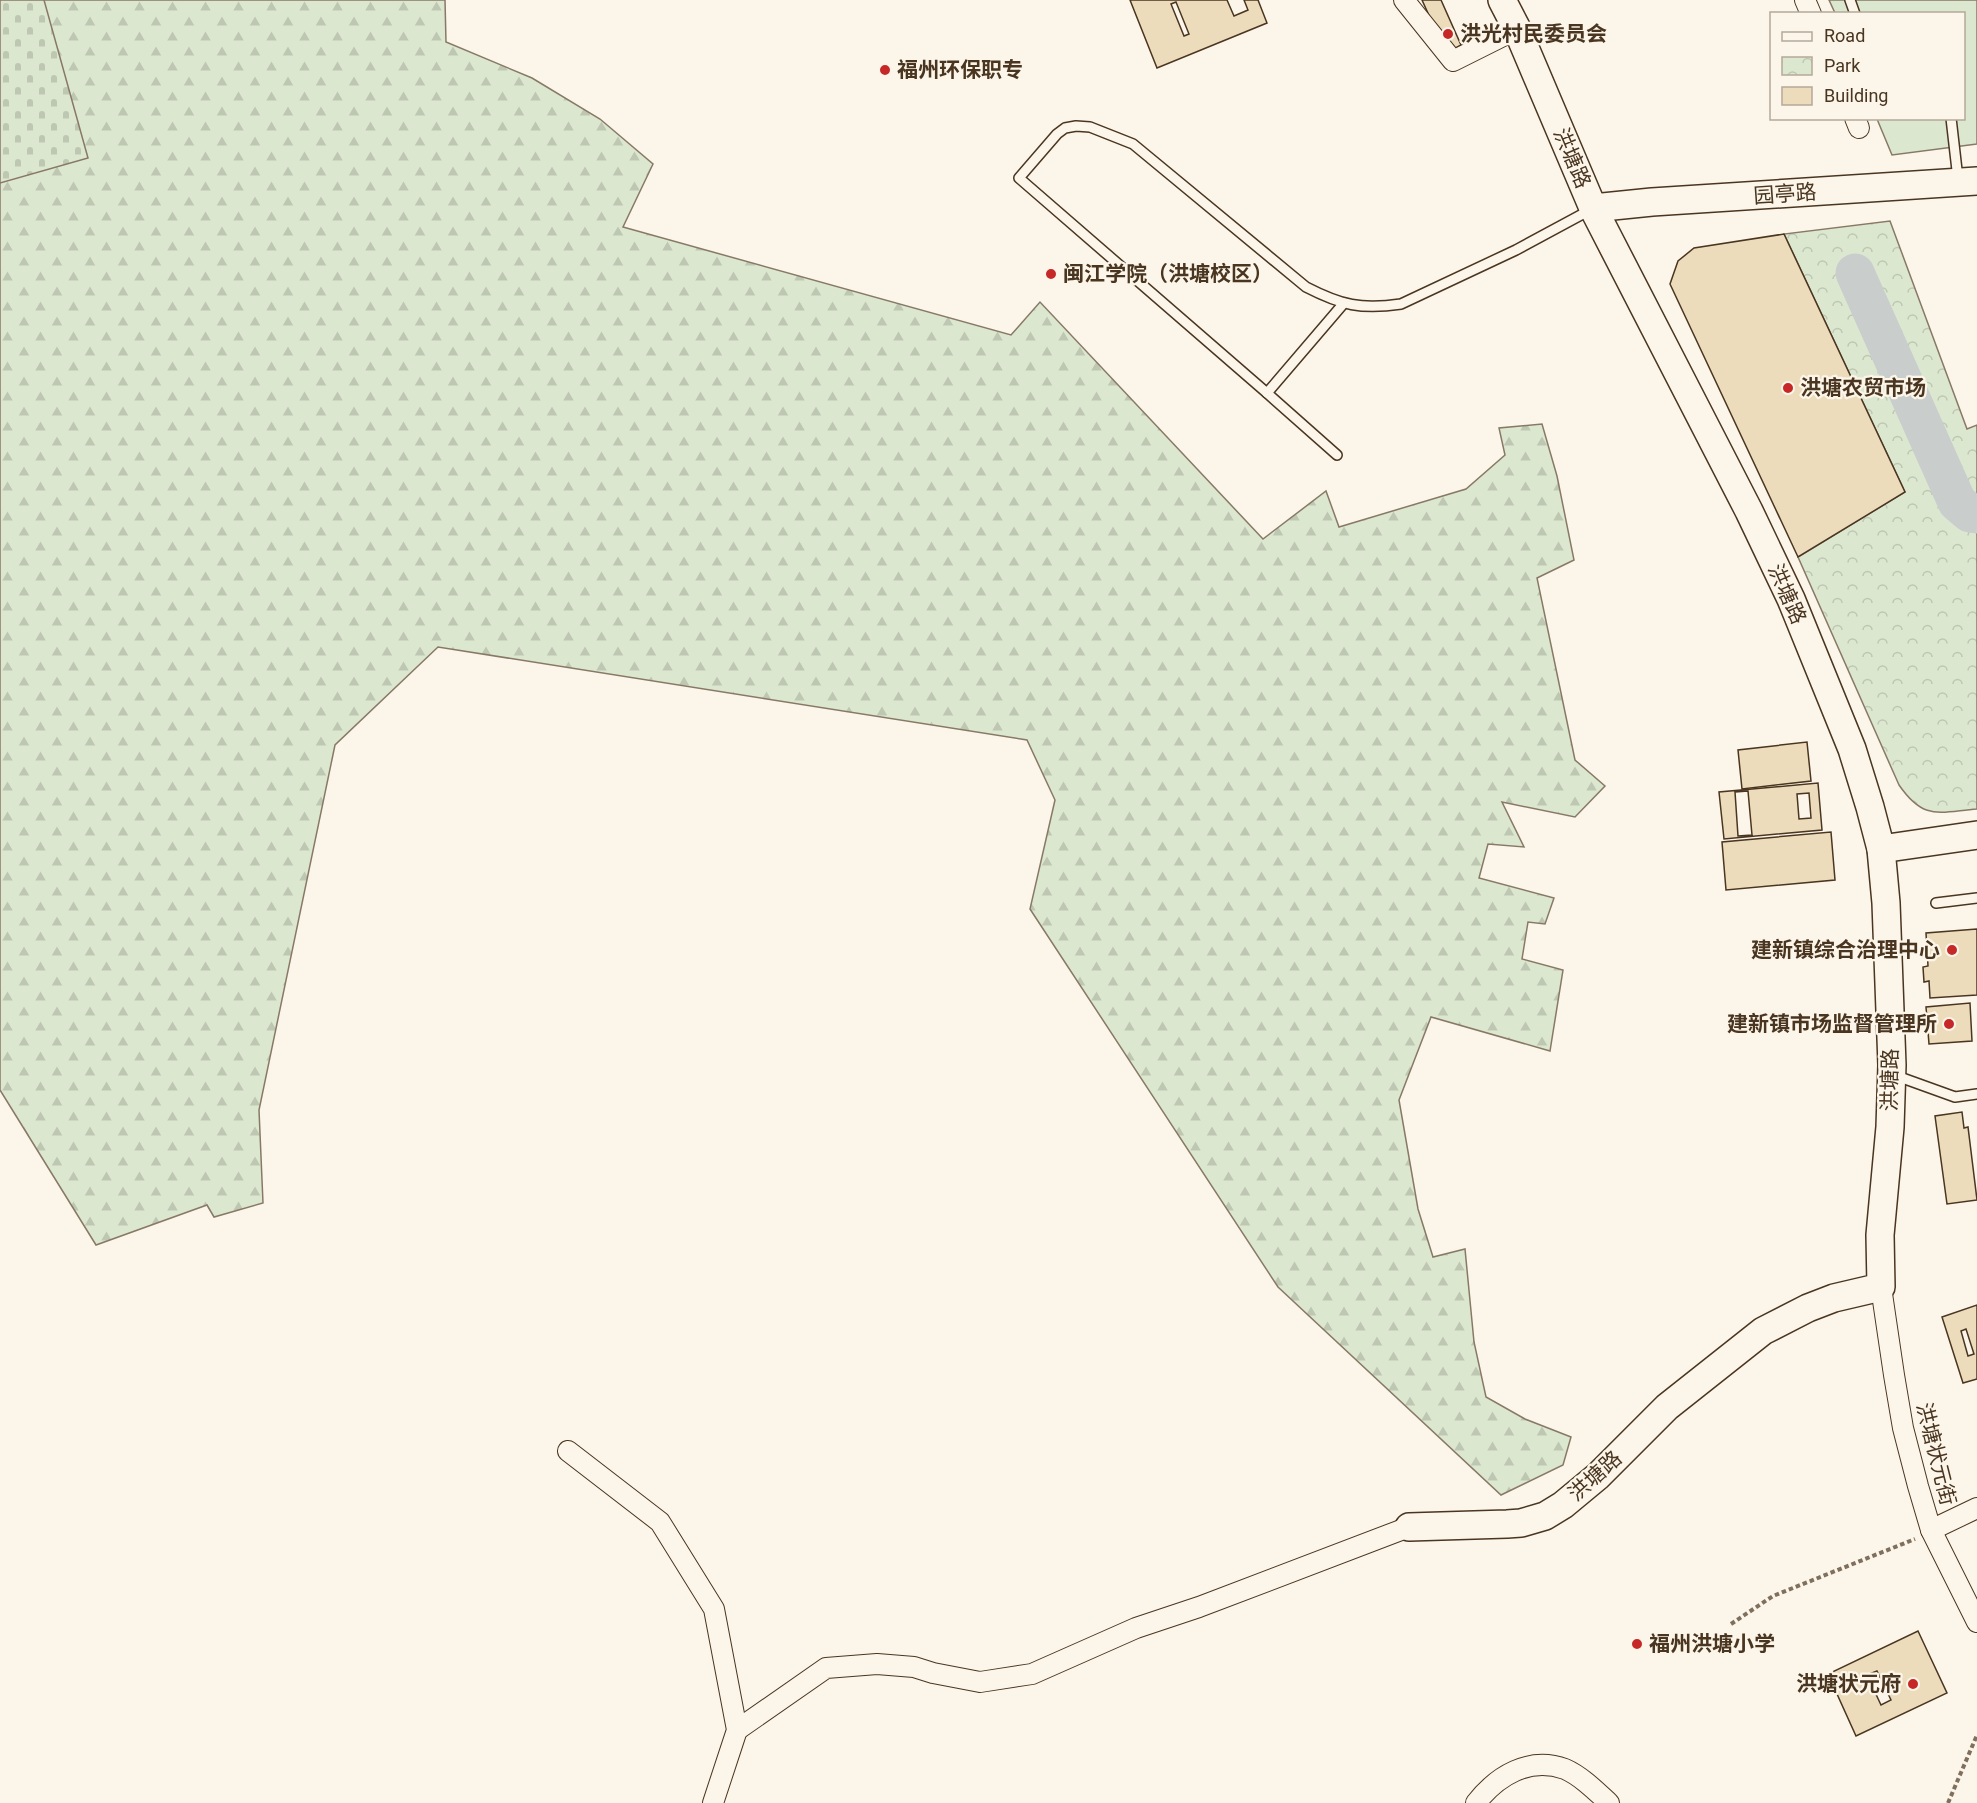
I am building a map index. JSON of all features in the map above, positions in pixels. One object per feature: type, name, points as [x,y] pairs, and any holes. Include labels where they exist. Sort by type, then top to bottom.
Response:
[{"type":"street","points":[[1404,0],[1453,61],[1517,28]]},
{"type":"street","name":"洪塘路","points":[[1409,1527],[1521,1523],[1545,1516],[1598,1476],[1667,1407],[1763,1331],[1808,1308],[1834,1298],[1881,1287],[1880,1235],[1890,1127],[1892,1074],[1886,903],[1881,849],[1852,749],[1791,599],[1749,511],[1593,208],[1517,28],[1502,0]]},
{"type":"street","name":"园亭路","points":[[1593,208],[1967,181]]},
{"type":"street","points":[[1881,849],[1977,835]]},
{"type":"street","name":"洪塘状元街","points":[[1881,1287],[1903,1428],[1917,1486],[1931,1530],[1977,1622]]},
{"type":"street","points":[[568,1451],[660,1522],[714,1609],[737,1730],[713,1803]]},
{"type":"street","points":[[1931,1530],[1977,1508]]},
{"type":"street","points":[[737,1730],[825,1668],[877,1664],[914,1667],[980,1682],[1032,1674],[1136,1628],[1409,1527]]},
{"type":"street","points":[[1476,1803],[1497,1781],[1512,1771],[1532,1766],[1550,1766],[1565,1770],[1584,1781],[1609,1803]]},
{"type":"lane","points":[[1952,120],[1967,181]]},
{"type":"lane","points":[[1336,455],[1019,178],[1049,143],[1065,128],[1076,126],[1090,127],[1132,144],[1306,287],[1325,297],[1355,307],[1401,304],[1516,250],[1593,208]]},
{"type":"lane","points":[[1267,393],[1344,303]]},
{"type":"lane","points":[[1936,903],[1977,898]]},
{"type":"lane","points":[[1892,1074],[1955,1097],[1977,1094]]},
{"type":"path","points":[[1731,1624],[1773,1596],[1903,1545],[1931,1530]]},
{"type":"path","points":[[1948,1803],[1977,1735]]},
{"type":"green space","points":[[0,0],[445,0],[446,42],[532,78],[600,119],[653,164],[623,227],[1011,335],[1040,302],[1263,539],[1326,491],[1339,527],[1466,489],[1505,455],[1499,428],[1542,424],[1557,476],[1574,560],[1537,578],[1575,760],[1605,786],[1575,817],[1502,802],[1524,847],[1488,844],[1479,878],[1554,898],[1545,924],[1528,922],[1522,959],[1563,970],[1550,1051],[1431,1017],[1399,1100],[1418,1209],[1433,1257],[1465,1249],[1474,1342],[1486,1397],[1525,1419],[1571,1437],[1563,1465],[1501,1495],[1278,1287],[1030,909],[1055,800],[1027,740],[438,647],[335,745],[259,1110],[263,1203],[214,1217],[207,1205],[96,1245],[0,1090]]},
{"type":"green space","points":[[0,0],[44,0],[88,158],[0,183]]},
{"type":"green space","points":[[1829,0],[1977,0],[1977,144],[1892,155],[1877,120],[1965,120],[1965,12],[1835,12]]},
{"type":"green space","points":[[1890,221],[1967,429],[1977,425],[1977,809],[1933,812],[1916,804],[1899,785],[1798,557],[1905,492],[1784,234]]},
{"type":"building","points":[[1130,0],[1227,0],[1234,16],[1248,10],[1244,0],[1258,0],[1267,23],[1157,68]],"holes":[[[1176,2],[1189,34],[1184,36],[1171,4]]]},
{"type":"building","name":"洪光村民委员会","points":[[1422,0],[1441,0],[1461,45],[1452,50],[1432,22]]},
{"type":"building","name":"洪塘农贸市场","points":[[1784,234],[1905,492],[1798,557],[1670,284],[1678,261],[1694,248]]},
{"type":"building","points":[[1807,742],[1811,781],[1742,789],[1738,750]]},
{"type":"building","points":[[1818,783],[1822,830],[1724,839],[1719,792]],"holes":[[[1748,791],[1752,835],[1738,836],[1735,792]],[[1809,793],[1811,818],[1799,819],[1797,794]]]},
{"type":"building","points":[[1831,832],[1835,880],[1726,890],[1722,842]]},
{"type":"building","name":"建新镇综合治理中心","points":[[1977,929],[1977,995],[1930,998],[1929,981],[1924,982],[1923,967],[1928,966],[1926,933]]},
{"type":"building","name":"建新镇市场监督管理所","points":[[1970,1003],[1972,1041],[1929,1044],[1926,1007]]},
{"type":"building","points":[[1962,1112],[1964,1128],[1968,1127],[1977,1200],[1947,1204],[1935,1116]]},
{"type":"building","points":[[1977,1305],[1977,1379],[1963,1383],[1942,1317]],"holes":[[[1966,1329],[1974,1354],[1968,1356],[1961,1331]]]},
{"type":"building","name":"洪塘状元府","points":[[1918,1631],[1947,1693],[1856,1736],[1828,1674]],"holes":[[[1877,1671],[1891,1700],[1881,1705],[1867,1675]]]},
{"type":"waterway","points":[[1855,273],[1957,502],[1970,513],[1977,514]]},
{"type":"place","name":"洪光村民委员会","points":[[1448,34]]},
{"type":"place","name":"福州环保职专","points":[[885,70]]},
{"type":"place","name":"闽江学院（洪塘校区）","points":[[1051,274]]},
{"type":"place","name":"洪塘农贸市场","points":[[1788,388]]},
{"type":"place","name":"建新镇综合治理中心","points":[[1952,950]]},
{"type":"place","name":"建新镇市场监督管理所","points":[[1949,1024]]},
{"type":"place","name":"福州洪塘小学","points":[[1637,1644]]},
{"type":"place","name":"洪塘状元府","points":[[1913,1684]]}]
